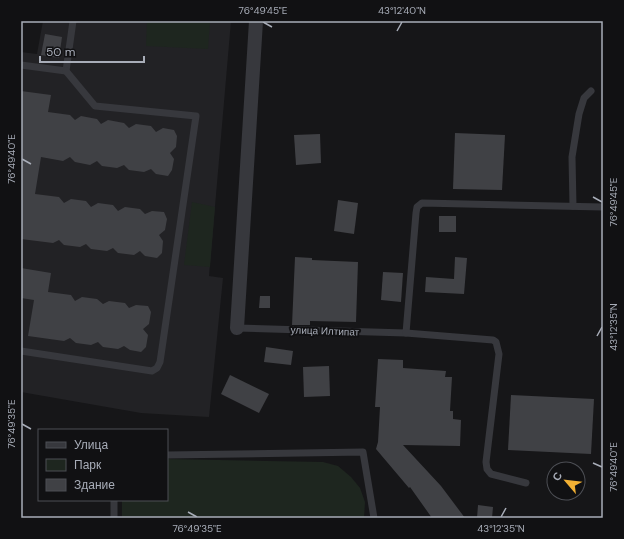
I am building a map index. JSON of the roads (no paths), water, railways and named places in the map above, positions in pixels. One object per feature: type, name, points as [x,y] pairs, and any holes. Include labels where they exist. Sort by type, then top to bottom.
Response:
[{"type":"street","name":"улица Илтипат","points":[[237,328],[256,21]]},
{"type":"lane","points":[[66,72],[73,21]]},
{"type":"lane","points":[[21,65],[66,72],[95,106],[196,116],[160,362],[157,368],[152,371],[21,351]]},
{"type":"lane","points":[[573,206],[572,157],[578,114],[584,98],[591,91]]},
{"type":"lane","points":[[406,333],[417,207],[422,203],[603,207]]},
{"type":"lane","name":"улица Илтипат","points":[[237,328],[406,333],[493,340],[496,342],[498,354],[486,462],[487,469],[491,474],[526,483]]},
{"type":"lane","points":[[168,455],[363,452],[374,518]]},
{"type":"lane","points":[[114,501],[114,518]]}]
